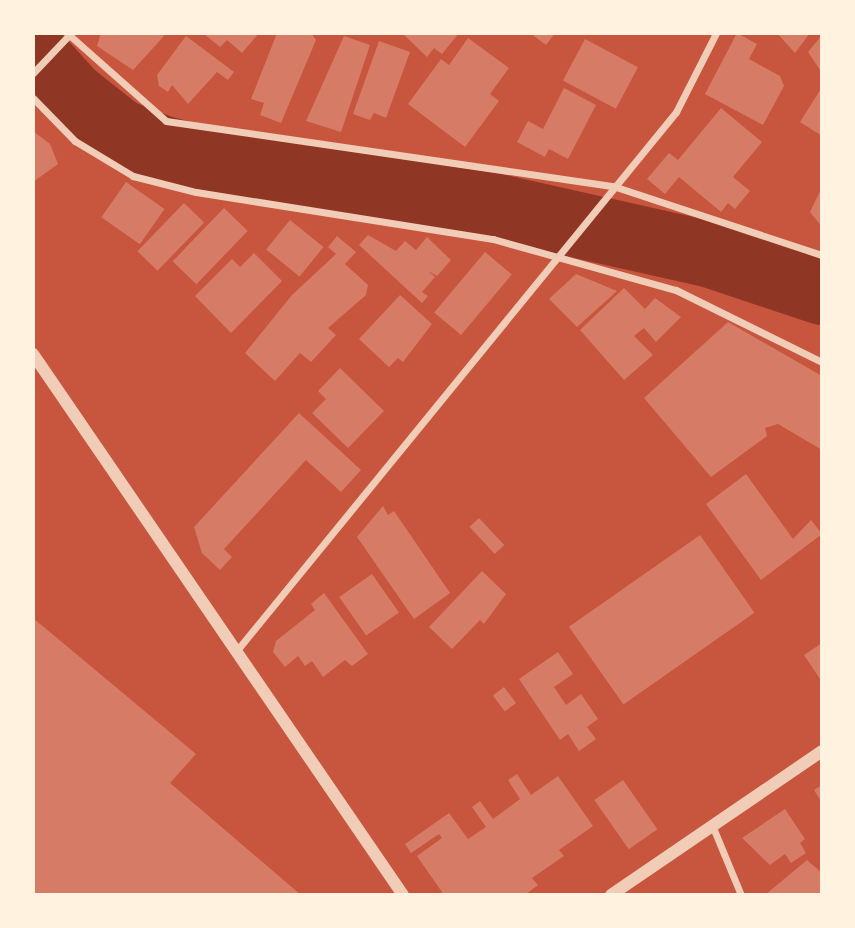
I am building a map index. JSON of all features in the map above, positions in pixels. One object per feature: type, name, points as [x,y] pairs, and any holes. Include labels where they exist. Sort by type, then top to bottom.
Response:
[{"type":"street","points":[[238,649],[557,258],[559,248],[676,112],[716,33]]},
{"type":"street","points":[[33,73],[69,34],[166,121],[613,186],[822,256]]},
{"type":"street","points":[[33,98],[75,141],[133,176],[196,192],[493,239],[676,290],[822,362]]},
{"type":"street","points":[[33,354],[238,649],[403,895]]},
{"type":"street","points":[[611,895],[822,751]]},
{"type":"street","points":[[712,825],[741,895]]},
{"type":"building","points":[[101,33],[161,33],[164,36],[133,70],[97,46]]},
{"type":"building","points":[[203,33],[259,33],[242,53],[227,40],[220,47]]},
{"type":"building","points":[[277,33],[311,33],[316,40],[281,123],[260,115],[264,103],[251,99]]},
{"type":"building","points":[[402,33],[459,33],[442,54],[434,48],[427,57]]},
{"type":"building","points":[[530,33],[555,33],[546,45]]},
{"type":"building","points":[[737,33],[757,44],[749,59],[780,76],[784,86],[763,125],[705,94]]},
{"type":"building","points":[[777,33],[810,33],[795,53]]},
{"type":"building","points":[[822,35],[822,73],[808,52]]},
{"type":"building","points":[[186,36],[234,72],[228,80],[217,72],[188,104],[172,85],[168,92],[159,86],[157,75]]},
{"type":"building","points":[[344,36],[370,45],[341,132],[306,121]]},
{"type":"building","points":[[468,38],[509,68],[490,94],[499,101],[465,147],[408,104],[441,59],[449,65]]},
{"type":"building","points":[[585,39],[638,67],[616,109],[563,80]]},
{"type":"building","points":[[379,41],[410,52],[386,118],[374,113],[370,120],[353,114]]},
{"type":"building","points":[[822,87],[822,136],[800,122]]},
{"type":"building","points":[[564,88],[596,105],[568,159],[549,149],[545,157],[517,142],[528,121],[543,129]]},
{"type":"building","points":[[721,108],[762,142],[733,177],[750,191],[735,209],[728,203],[721,212],[679,177],[665,194],[647,179],[669,153],[678,160]]},
{"type":"building","points":[[33,131],[50,144],[58,164],[33,182]]},
{"type":"building","points":[[126,182],[165,209],[140,244],[101,217]]},
{"type":"building","points":[[822,187],[822,227],[810,212]]},
{"type":"building","points":[[184,203],[204,222],[158,271],[137,251]]},
{"type":"building","points":[[224,208],[248,231],[196,284],[173,261]]},
{"type":"building","points":[[290,220],[323,247],[300,277],[266,250]]},
{"type":"building","points":[[368,235],[396,251],[405,241],[416,250],[427,237],[451,260],[437,276],[428,271],[435,277],[422,292],[428,296],[422,303],[359,245]]},
{"type":"building","points":[[337,236],[356,252],[345,264],[368,285],[366,295],[328,328],[336,335],[311,362],[300,353],[275,381],[245,353],[292,295],[336,254],[328,247]]},
{"type":"building","points":[[485,252],[512,274],[461,335],[434,313]]},
{"type":"building","points":[[254,253],[282,281],[231,333],[195,296],[232,259],[240,267]]},
{"type":"building","points":[[576,274],[617,291],[577,327],[549,299]]},
{"type":"building","points":[[624,288],[645,309],[655,298],[681,317],[656,342],[644,328],[634,336],[653,355],[624,380],[580,330]]},
{"type":"building","points":[[400,295],[432,324],[403,362],[398,358],[389,367],[359,339]]},
{"type":"building","points":[[728,322],[822,376],[822,450],[778,424],[765,428],[767,436],[711,477],[644,398]]},
{"type":"building","points":[[340,368],[384,411],[348,448],[312,413],[326,399],[318,391]]},
{"type":"building","points":[[299,413],[361,470],[341,492],[306,460],[224,549],[232,557],[220,570],[202,553],[194,527]]},
{"type":"building","points":[[746,474],[793,539],[811,520],[822,534],[761,580],[706,504]]},
{"type":"building","points":[[383,506],[388,515],[394,511],[450,593],[414,619],[357,537]]},
{"type":"building","points":[[479,518],[504,545],[495,554],[469,527]]},
{"type":"building","points":[[700,535],[754,613],[623,705],[569,627]]},
{"type":"building","points":[[482,571],[506,594],[484,624],[480,620],[452,649],[429,627]]},
{"type":"building","points":[[372,574],[399,613],[366,635],[339,597]]},
{"type":"building","points":[[324,593],[368,654],[352,666],[345,660],[323,677],[312,661],[305,666],[298,656],[285,667],[273,652],[276,641],[315,610],[311,604]]},
{"type":"building","points":[[33,618],[196,754],[170,783],[301,895],[33,895]]},
{"type":"building","points":[[822,643],[822,682],[804,655]]},
{"type":"building","points":[[558,652],[573,674],[554,687],[566,705],[581,694],[598,719],[587,727],[596,739],[579,751],[568,734],[560,740],[519,679]]},
{"type":"building","points":[[504,687],[516,703],[505,711],[493,695]]},
{"type":"building","points":[[517,774],[531,795],[558,776],[593,826],[559,850],[564,856],[532,878],[538,885],[525,895],[444,895],[417,856],[442,838],[439,834],[411,853],[405,844],[449,813],[468,839],[486,827],[472,807],[480,801],[493,819],[520,799],[508,780]]},
{"type":"building","points":[[623,780],[657,829],[629,849],[594,800]]},
{"type":"building","points":[[822,785],[822,803],[814,790]]},
{"type":"building","points":[[785,809],[805,839],[800,843],[806,853],[791,863],[785,854],[770,865],[742,838]]},
{"type":"building","points":[[807,860],[822,873],[822,895],[765,895]]},
{"type":"waterway","points":[[33,51],[73,95],[120,132],[164,149],[233,167],[493,206],[708,254],[822,292]]}]
